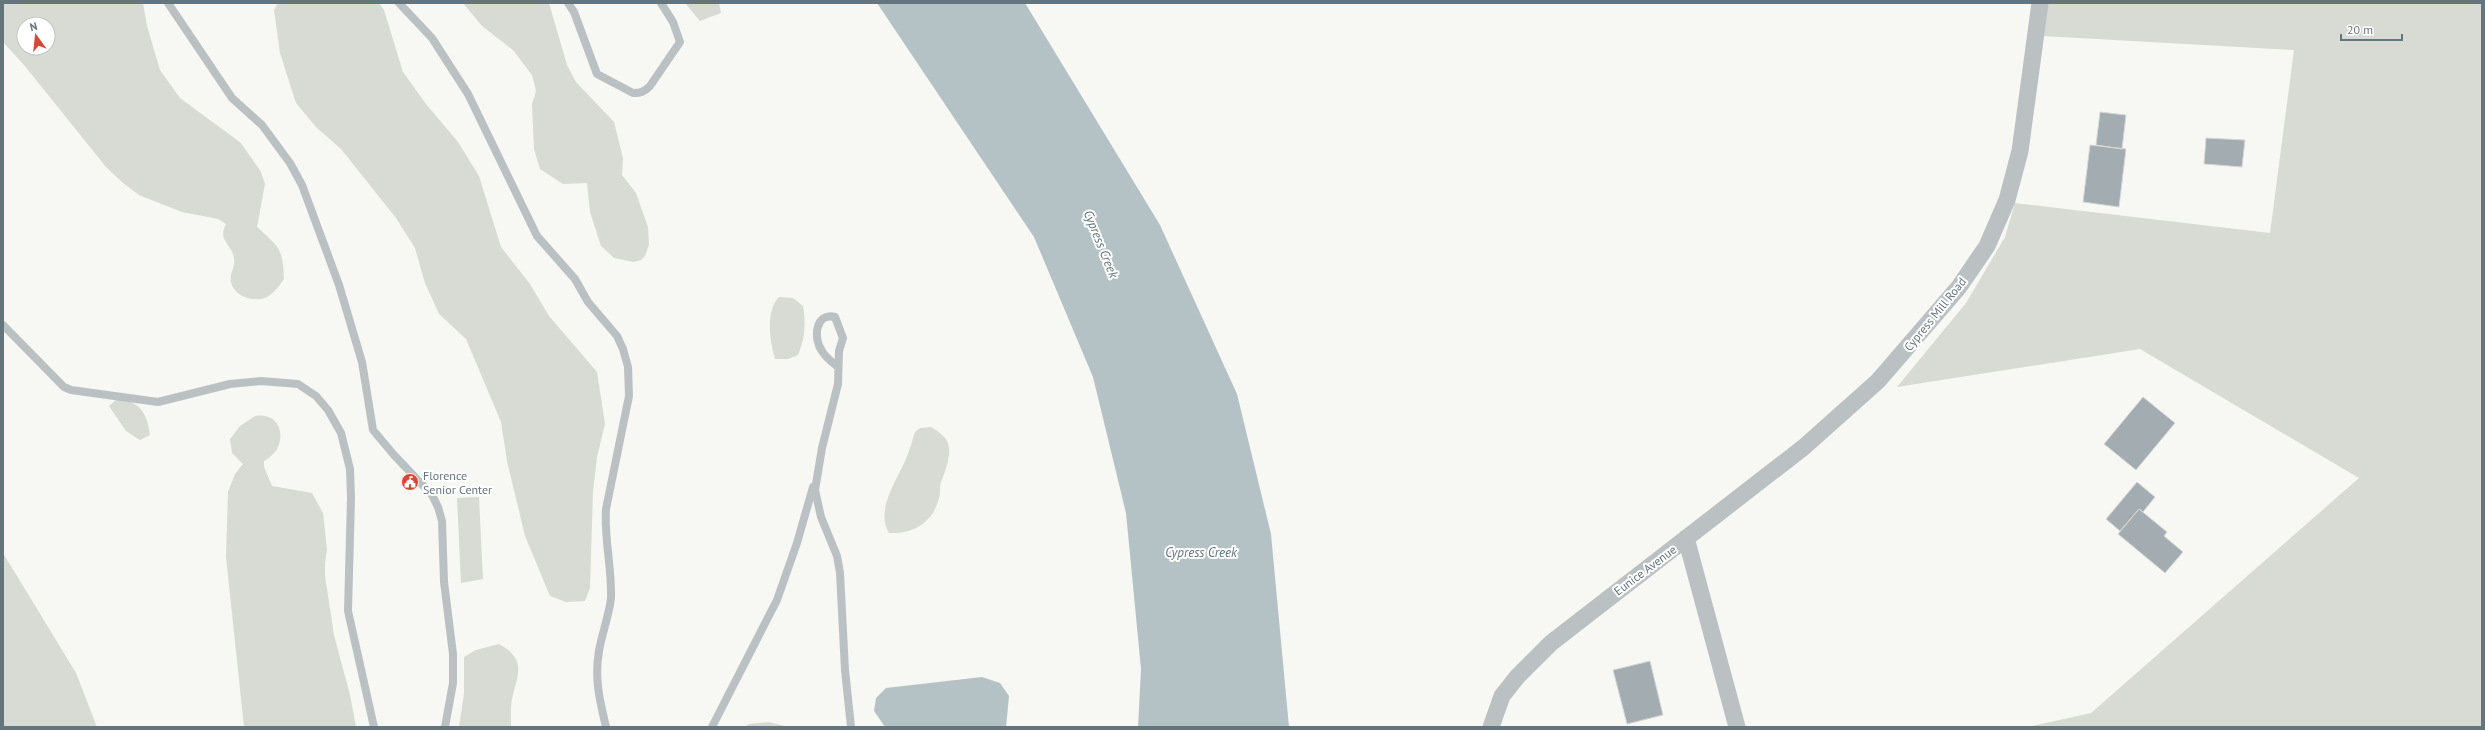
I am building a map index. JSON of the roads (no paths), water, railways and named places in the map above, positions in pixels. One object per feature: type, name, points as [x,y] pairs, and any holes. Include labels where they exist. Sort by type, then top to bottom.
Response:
[{"type":"street","name":"Cypress Mill Road","points":[[1686,538],[1804,447],[1878,381],[1959,287],[1987,246],[2007,200],[2020,151],[2040,3]]},
{"type":"street","name":"Eunice Avenue","points":[[1491,727],[1502,696],[1517,677],[1551,643],[1686,538],[1737,727]]},
{"type":"lane","points":[[168,3],[232,98],[262,125],[290,163],[302,185],[339,285],[362,362],[373,430],[394,455],[432,495],[438,507],[442,521],[444,582],[453,654],[453,683],[445,727]]},
{"type":"lane","points":[[399,3],[432,38],[468,94],[537,236],[575,280],[588,302],[617,336],[623,348],[628,367],[629,396],[606,509],[605,526],[611,575],[610,599],[599,651],[596,682],[606,727]]},
{"type":"lane","points":[[568,3],[574,12],[596,74],[633,93],[644,92],[650,86],[680,42],[673,22],[661,3]]},
{"type":"lane","points":[[712,727],[777,600],[797,543],[838,384],[838,367],[842,332],[835,317],[830,316],[822,319],[818,324],[817,332],[821,351],[838,367]]},
{"type":"lane","points":[[3,325],[64,387],[71,390],[158,402],[230,384],[262,381],[298,384],[316,396],[328,410],[341,433],[350,469],[351,498],[348,611],[374,727]]},
{"type":"lane","points":[[815,478],[817,502],[827,534],[837,556],[840,573],[845,670],[851,727]]},
{"type":"water","name":"Cypress Creek","points":[[877,3],[1025,3],[1160,225],[1237,394],[1271,534],[1289,727],[1138,727],[1141,669],[1126,513],[1093,377],[1034,237]]},
{"type":"water","points":[[982,677],[1000,683],[1009,696],[1006,727],[885,727],[874,711],[876,698],[886,688]]},
{"type":"place","name":"Florence Senior Center","points":[[410,482]]}]
